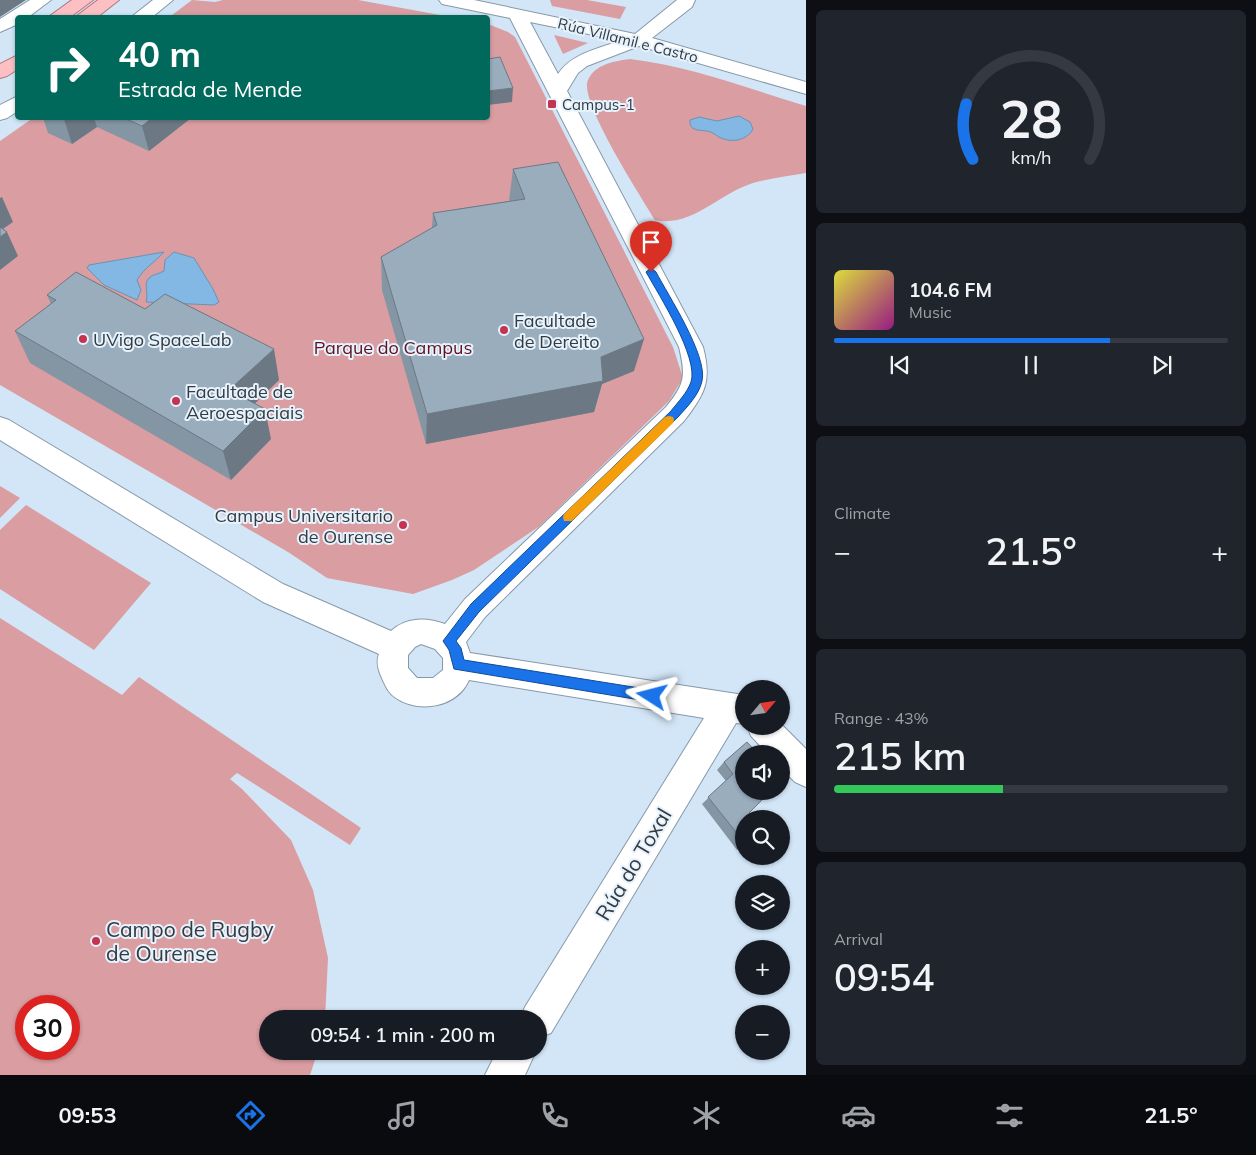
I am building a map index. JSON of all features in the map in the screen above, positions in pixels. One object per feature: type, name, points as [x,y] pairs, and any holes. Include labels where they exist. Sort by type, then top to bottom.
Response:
[{"type":"main road","points":[[61,15],[84,0]]},
{"type":"main road","points":[[88,15],[110,0]]},
{"type":"main road","points":[[0,54],[15,44]]},
{"type":"main road","points":[[0,72],[15,62]]},
{"type":"street","points":[[19,15],[42,0]]},
{"type":"street","points":[[143,15],[164,0]]},
{"type":"street","name":"Rúa Villamil e Castro","points":[[448,0],[638,40],[806,88]]},
{"type":"street","points":[[557,91],[571,69],[580,62],[638,40],[686,3],[686,0]]},
{"type":"street","points":[[518,14],[691,347],[696,364],[697,381],[689,396],[675,414],[475,608],[454,653],[456,675],[450,683],[432,692],[420,693],[410,690],[401,683],[395,675],[392,666],[396,647],[406,636],[420,631],[436,633],[454,653],[735,709]]},
{"type":"street","points":[[0,27],[15,17]]},
{"type":"street","points":[[0,114],[15,104]]},
{"type":"street","points":[[0,427],[274,593],[396,647]]},
{"type":"street","name":"Rúa do Toxal","points":[[544,1010],[735,711]]},
{"type":"street","points":[[771,735],[806,771]]},
{"type":"street","points":[[504,1075],[513,1060]]},
{"type":"green space","points":[[192,0],[215,2],[223,0],[358,0],[440,15],[172,15]]},
{"type":"green space","points":[[550,0],[587,0],[626,7],[620,19],[552,6]]},
{"type":"green space","name":"Parque do Campus","points":[[490,25],[515,37],[673,347],[683,378],[669,401],[540,526],[474,570],[413,594],[327,578],[288,552],[0,385],[0,141],[30,120],[490,120]]},
{"type":"green space","points":[[554,35],[588,43],[563,54]]},
{"type":"green space","points":[[630,59],[697,72],[806,106],[806,173],[753,183],[681,219],[655,220],[601,127],[587,91],[588,80],[595,70],[612,62]]},
{"type":"green space","points":[[0,486],[20,498],[0,518]]},
{"type":"green space","points":[[26,505],[151,583],[94,650],[0,589],[0,530]]},
{"type":"green space","points":[[0,618],[122,695],[139,677],[361,828],[350,845],[237,773],[230,779],[291,840],[313,890],[328,958],[325,1010],[259,1010],[259,1060],[315,1060],[310,1075],[0,1075]]},
{"type":"water","points":[[739,116],[750,122],[753,129],[747,136],[739,140],[726,140],[711,132],[694,129],[690,124],[690,120],[699,117],[717,121]]},
{"type":"water","points":[[164,252],[146,268],[137,280],[141,290],[137,300],[104,285],[87,268],[89,265]]},
{"type":"water","points":[[174,252],[194,258],[219,302],[214,305],[146,302],[147,280],[164,271],[165,260]]},
{"type":"building","points":[[500,57],[513,88],[490,91],[490,59]]},
{"type":"building","points":[[128,120],[150,120],[142,126]]},
{"type":"building","name":"Facultade de Dereito","points":[[558,162],[644,339],[601,357],[603,381],[427,414],[381,257],[437,225],[433,213],[525,199],[513,169]]},
{"type":"building","points":[[0,227],[7,232],[0,237]]},
{"type":"building","name":"Facultade de Aeroespaciais","points":[[76,272],[145,309],[165,294],[274,349],[229,390],[265,409],[223,451],[15,331],[56,300],[47,295]]},
{"type":"building","points":[[735,752],[735,800],[762,800],[752,810],[735,810],[735,831],[708,797],[733,774],[724,762]]},
{"type":"slow traffic","points":[[568,517],[669,420]]},
{"type":"place","name":"Campus-1","points":[[552,104]]},
{"type":"place","name":"Facultade de Dereito","points":[[504,330]]},
{"type":"place","name":"UVigo SpaceLab","points":[[83,339]]},
{"type":"place","name":"Facultade de Aeroespaciais","points":[[176,401]]},
{"type":"place","name":"Campus Universitario de Ourense","points":[[403,525]]},
{"type":"place","name":"Campo de Rugby de Ourense","points":[[96,941]]},
{"type":"route","points":[[651,272],[691,347],[696,364],[697,381],[689,396],[675,414],[475,608],[449,641],[455,648],[459,665],[652,696]]}]
